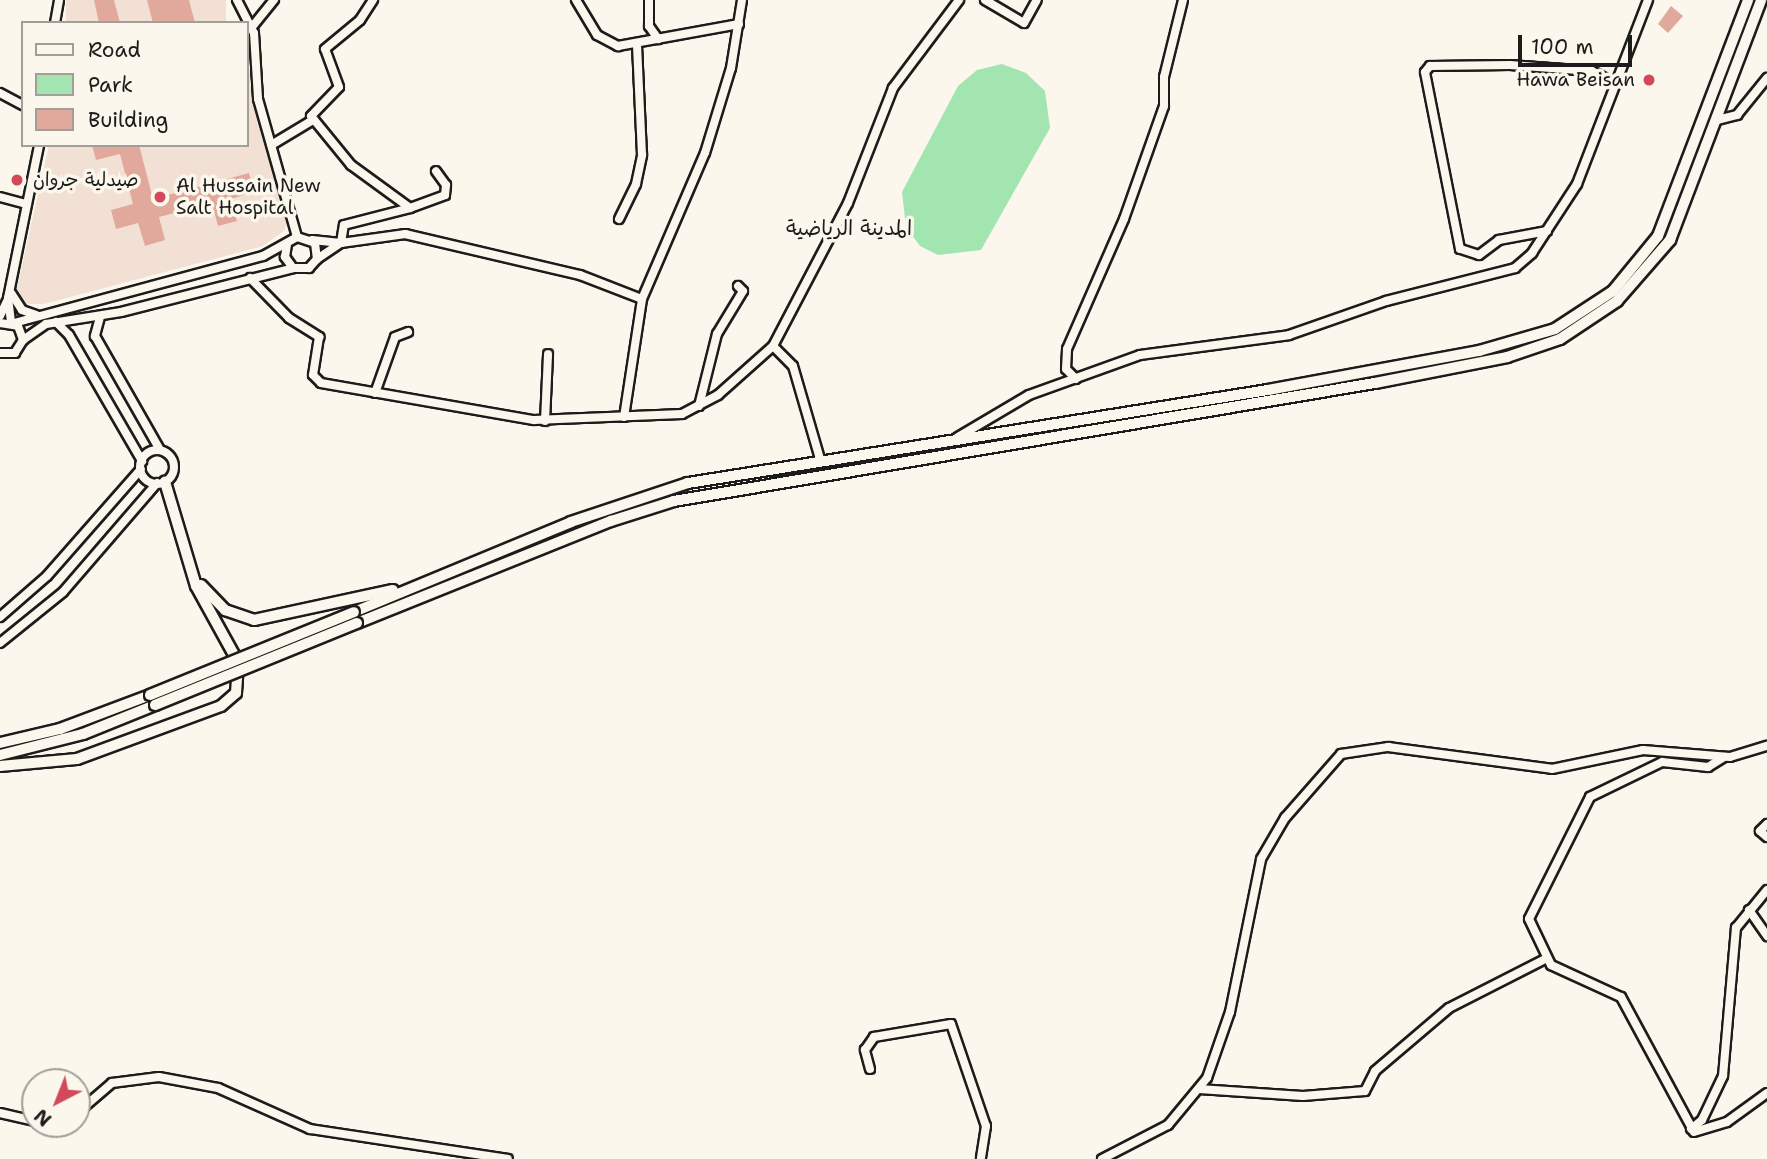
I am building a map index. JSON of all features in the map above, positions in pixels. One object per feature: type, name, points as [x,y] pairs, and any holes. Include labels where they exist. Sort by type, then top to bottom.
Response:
[{"type":"main road","points":[[356,617],[433,580],[643,497],[820,459],[1479,351],[1573,320],[1613,291],[1658,236],[1748,0]]},
{"type":"main road","points":[[0,755],[83,734],[152,700],[356,617],[674,501],[1300,396],[1538,348],[1599,316],[1656,260],[1682,216],[1761,0]]},
{"type":"main road","points":[[0,766],[77,759],[232,698],[241,678],[238,662],[192,574],[161,482]]},
{"type":"main road","points":[[192,574],[225,610],[254,620],[433,580]]},
{"type":"main road","points":[[0,743],[60,729],[152,700]]},
{"type":"street","points":[[55,21],[59,0]]},
{"type":"street","points":[[237,0],[252,27],[258,99],[273,144],[297,237]]},
{"type":"street","points":[[252,27],[274,0]]},
{"type":"street","points":[[373,0],[360,20],[325,49],[339,87],[312,111],[313,120],[351,165],[410,208]]},
{"type":"street","points":[[576,0],[605,41],[637,43],[739,24]]},
{"type":"street","points":[[649,0],[649,26],[658,39]]},
{"type":"street","points":[[624,417],[642,299],[705,153],[739,24],[742,0]]},
{"type":"street","points":[[250,278],[281,312],[319,337],[315,379],[375,393],[545,421],[667,417],[699,406],[773,346],[848,203],[893,88],[960,0]]},
{"type":"street","points":[[985,0],[1024,23],[1037,0]]},
{"type":"street","points":[[1076,379],[1066,369],[1067,349],[1124,219],[1164,106],[1164,77],[1183,0]]},
{"type":"street","points":[[958,437],[1003,407],[1157,351],[1265,341],[1386,301],[1485,279],[1524,260],[1547,231],[1588,160],[1612,82],[1648,0]]},
{"type":"street","points":[[619,219],[636,184],[642,155],[637,43]]},
{"type":"street","points":[[1547,231],[1499,240],[1479,255],[1460,249],[1425,72],[1435,66],[1463,69],[1510,65],[1592,71],[1612,82]]},
{"type":"street","points":[[1717,120],[1737,115],[1767,78]]},
{"type":"street","points":[[0,93],[21,104]]},
{"type":"street","points":[[273,144],[313,120]]},
{"type":"street","points":[[0,316],[8,298],[39,147]]},
{"type":"street","points":[[2,355],[19,349],[34,328],[100,317],[293,268],[304,270],[341,243],[344,225],[410,208],[446,195],[446,184],[436,171]]},
{"type":"street","points":[[0,197],[27,204]]},
{"type":"street","points":[[0,323],[42,315],[263,256],[287,245],[297,237],[341,243],[413,235],[580,275],[642,299]]},
{"type":"street","points":[[311,239],[317,259]]},
{"type":"street","points":[[287,245],[285,257],[293,268]]},
{"type":"street","points":[[10,285],[22,310],[42,315]]},
{"type":"street","points":[[699,406],[717,334],[743,291],[738,286]]},
{"type":"street","points":[[116,295],[121,312]]},
{"type":"street","points":[[8,298],[12,322],[23,340]]},
{"type":"street","points":[[0,643],[63,592],[161,482],[173,461],[160,450],[95,336],[100,317]]},
{"type":"street","points":[[56,323],[69,335],[141,465],[161,482]]},
{"type":"street","points":[[375,393],[395,337],[408,332]]},
{"type":"street","points":[[773,346],[793,366],[820,459]]},
{"type":"street","points":[[545,421],[548,354]]},
{"type":"street","points":[[0,618],[47,576],[141,465],[160,450]]},
{"type":"street","points":[[1767,746],[1724,757],[1708,766],[1662,762],[1614,782],[1584,803],[1530,919],[1545,959],[1570,977],[1621,997],[1691,1129],[1699,1133],[1727,1122],[1767,1093]]},
{"type":"street","points":[[1102,1159],[1117,1156],[1167,1125],[1199,1089],[1225,1033],[1261,859],[1285,818],[1341,754],[1388,747],[1552,769],[1659,748],[1724,757]]},
{"type":"street","points":[[1767,824],[1760,831],[1767,837]]},
{"type":"street","points":[[1691,1129],[1706,1114],[1723,1076],[1732,1020],[1735,934],[1749,910],[1767,890]]},
{"type":"street","points":[[1749,910],[1767,936]]},
{"type":"street","points":[[1199,1089],[1303,1096],[1366,1091],[1375,1071],[1449,1008],[1545,959]]},
{"type":"street","points":[[870,1069],[865,1050],[874,1037],[951,1024],[986,1126],[981,1159]]},
{"type":"street","points":[[91,1101],[112,1083],[159,1077],[218,1088],[310,1129],[508,1159]]},
{"type":"street","points":[[0,1114],[21,1118]]},
{"type":"shaded area","points":[[66,0],[226,0],[226,21],[66,21]]},
{"type":"shaded area","name":"Al Hussain New Salt Hospital","points":[[248,64],[288,219],[285,230],[263,246],[44,304],[21,304],[17,288],[49,147],[248,147]]},
{"type":"green space","points":[[1002,64],[1026,73],[1045,91],[1050,128],[981,250],[938,255],[920,246],[906,227],[902,192],[958,86],[977,70]]},
{"type":"building","points":[[94,0],[114,0],[119,21],[99,21]]},
{"type":"building","points":[[147,0],[189,0],[194,21],[152,21]]},
{"type":"building","points":[[1671,6],[1683,16],[1668,33],[1658,24]]},
{"type":"building","points":[[93,147],[140,147],[153,199],[249,173],[254,192],[231,199],[237,221],[218,226],[212,203],[159,217],[165,240],[145,246],[138,223],[116,229],[111,210],[133,204],[120,154],[96,160]]},
{"type":"place","name":"Hawa Beisan","points":[[1649,80]]},
{"type":"place","name":"صيدلية جروان","points":[[17,180]]},
{"type":"place","name":"Al Hussain New Salt Hospital","points":[[160,197]]},
{"type":"district","name":"المدينة الرياضية","points":[[849,228]]}]
